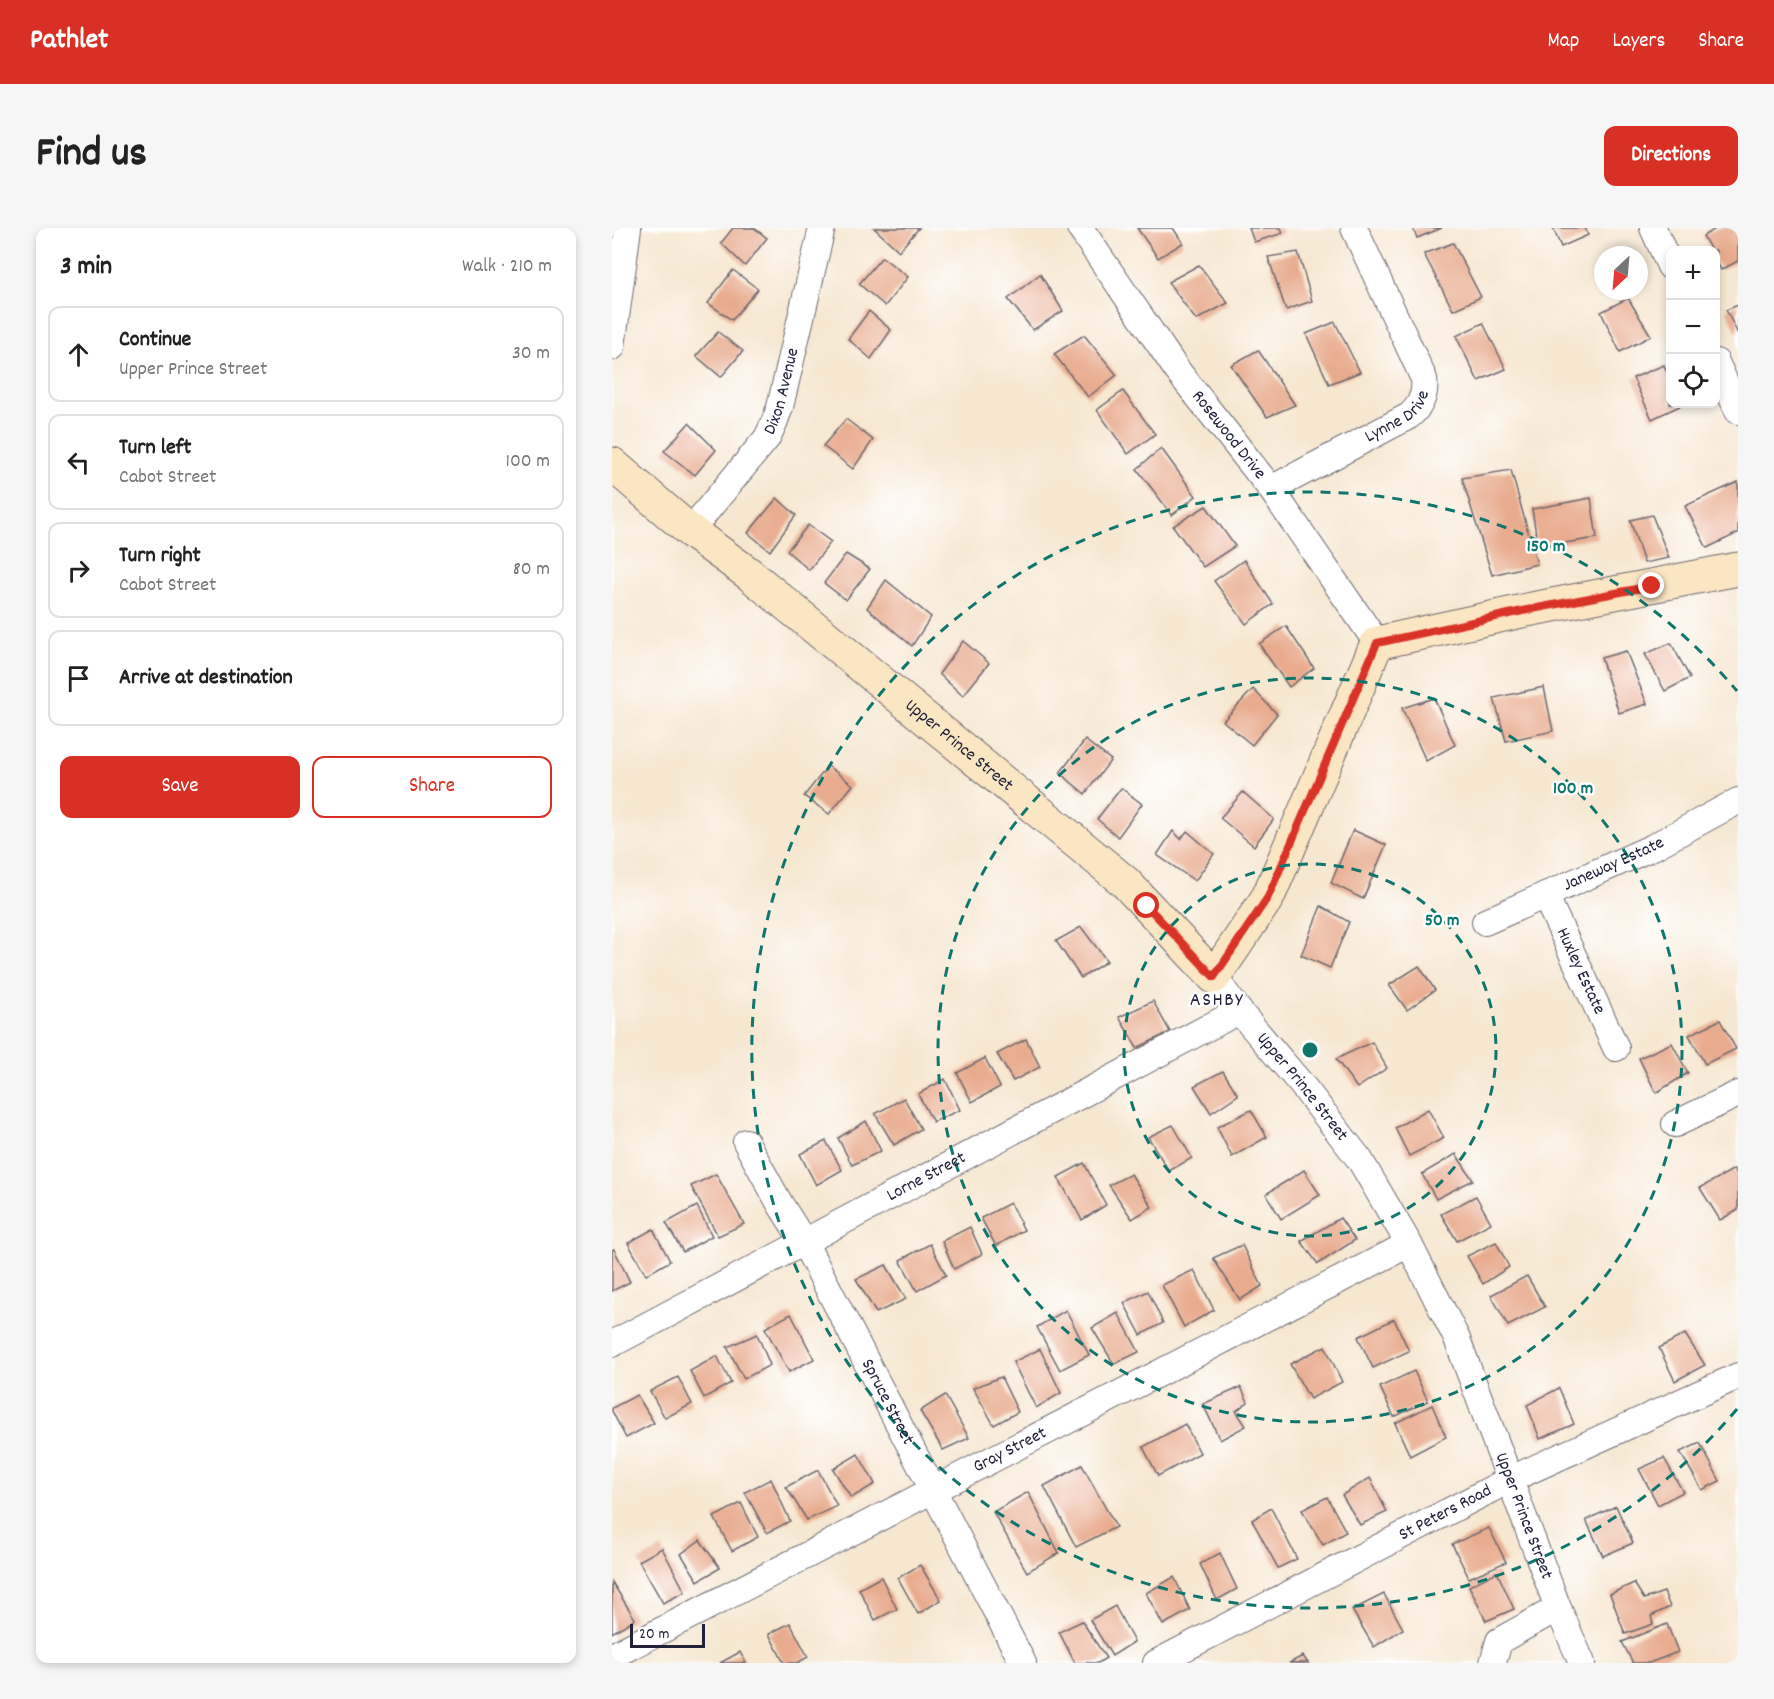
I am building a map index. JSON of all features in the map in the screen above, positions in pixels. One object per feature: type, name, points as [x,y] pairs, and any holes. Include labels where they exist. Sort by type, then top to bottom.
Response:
[{"type":"street","points":[[612,347],[628,228]]},
{"type":"street","name":"Dixon Avenue","points":[[690,531],[767,438],[774,423],[780,407],[822,228]]},
{"type":"street","name":"Rosewood Drive","points":[[1080,228],[1177,370],[1271,489],[1377,643]]},
{"type":"street","name":"Lynne Drive","points":[[1271,489],[1409,416],[1420,404],[1424,394],[1424,379],[1354,228]]},
{"type":"street","points":[[1653,228],[1666,255]]},
{"type":"street","points":[[1720,371],[1738,411]]},
{"type":"street","name":"Upper Prince Street","points":[[612,464],[690,531],[748,573],[1125,882],[1214,977],[1239,1011],[1302,1085],[1360,1160],[1409,1244],[1457,1340],[1558,1608],[1582,1663]]},
{"type":"street","points":[[1214,977],[1268,897],[1377,643],[1527,610],[1738,569]]},
{"type":"street","name":"Janeway Estate","points":[[1485,922],[1653,847],[1738,801]]},
{"type":"street","name":"Huxley Estate","points":[[1545,895],[1616,1048]]},
{"type":"street","name":"Lorne Street","points":[[612,1344],[1239,1011]]},
{"type":"street","points":[[1675,1124],[1738,1094]]},
{"type":"street","name":"Spruce Street","points":[[746,1142],[804,1242],[1023,1663]]},
{"type":"street","name":"Gray Street","points":[[612,1656],[1409,1244]]},
{"type":"street","name":"St Peters Road","points":[[1156,1663],[1511,1479],[1738,1376]]},
{"type":"street","points":[[1493,1663],[1499,1641],[1558,1608]]},
{"type":"building","points":[[733,228],[754,228],[767,238],[745,266],[721,243]]},
{"type":"building","points":[[874,228],[919,228],[899,251]]},
{"type":"building","points":[[1137,228],[1173,228],[1183,243],[1158,258]]},
{"type":"building","points":[[1249,228],[1281,228],[1283,233],[1254,242]]},
{"type":"building","points":[[1413,228],[1442,228],[1417,238]]},
{"type":"building","points":[[1553,228],[1585,228],[1588,235],[1561,247]]},
{"type":"building","points":[[1717,228],[1738,228],[1738,261],[1721,270],[1720,246],[1709,246],[1703,236]]},
{"type":"building","points":[[1453,243],[1481,297],[1453,310],[1424,254]]},
{"type":"building","points":[[1298,252],[1312,301],[1286,310],[1268,257]]},
{"type":"building","points":[[882,257],[908,277],[885,306],[859,284]]},
{"type":"building","points":[[1199,265],[1228,303],[1196,320],[1168,282]]},
{"type":"building","points":[[733,270],[758,289],[732,320],[708,303]]},
{"type":"building","points":[[1040,274],[1063,311],[1033,330],[1008,299]]},
{"type":"building","points":[[1624,300],[1629,300],[1651,336],[1620,352],[1601,312]]},
{"type":"building","points":[[1738,305],[1738,334],[1726,310]]},
{"type":"building","points":[[869,311],[891,330],[871,359],[848,339]]},
{"type":"building","points":[[1335,322],[1360,372],[1329,384],[1306,334]]},
{"type":"building","points":[[1483,323],[1506,369],[1478,381],[1456,336]]},
{"type":"building","points":[[718,332],[743,351],[721,377],[696,356]]},
{"type":"building","points":[[1084,335],[1117,375],[1088,397],[1054,354]]},
{"type":"building","points":[[1258,350],[1295,405],[1267,417],[1231,365]]},
{"type":"building","points":[[1664,365],[1666,408],[1676,408],[1652,419],[1633,378]]},
{"type":"building","points":[[1123,391],[1155,434],[1128,454],[1097,410]]},
{"type":"building","points":[[846,419],[873,440],[853,469],[823,446]]},
{"type":"building","points":[[689,423],[716,450],[695,475],[664,451]]},
{"type":"building","points":[[1161,448],[1196,496],[1172,515],[1137,469]]},
{"type":"building","points":[[1511,470],[1537,564],[1492,575],[1462,478]]},
{"type":"building","points":[[1738,482],[1738,533],[1707,548],[1685,506]]},
{"type":"building","points":[[777,498],[796,515],[770,551],[748,533]]},
{"type":"building","points":[[1591,498],[1597,538],[1538,547],[1532,509]]},
{"type":"building","points":[[1206,506],[1235,546],[1203,567],[1173,526]]},
{"type":"building","points":[[1652,515],[1669,558],[1644,563],[1630,520]]},
{"type":"building","points":[[808,525],[831,542],[809,570],[787,551]]},
{"type":"building","points":[[846,554],[870,569],[846,600],[824,583]]},
{"type":"building","points":[[1244,560],[1273,604],[1246,624],[1214,581]]},
{"type":"building","points":[[886,580],[931,617],[912,646],[867,608]]},
{"type":"building","points":[[1286,626],[1314,668],[1289,687],[1259,644]]},
{"type":"building","points":[[963,641],[989,663],[963,696],[939,674]]},
{"type":"building","points":[[1671,643],[1690,678],[1665,691],[1645,654]]},
{"type":"building","points":[[1626,651],[1647,704],[1619,713],[1601,658]]},
{"type":"building","points":[[1544,687],[1553,731],[1506,741],[1494,698]]},
{"type":"building","points":[[1253,689],[1277,714],[1252,745],[1223,721]]},
{"type":"building","points":[[1434,698],[1455,745],[1426,761],[1402,708]]},
{"type":"building","points":[[1085,740],[1111,760],[1085,794],[1060,773]]},
{"type":"building","points":[[828,766],[853,785],[829,814],[804,796]]},
{"type":"building","points":[[1121,788],[1142,804],[1118,837],[1097,819]]},
{"type":"building","points":[[1243,792],[1274,819],[1254,846],[1220,818]]},
{"type":"building","points":[[1353,830],[1386,845],[1363,899],[1331,883]]},
{"type":"building","points":[[1173,831],[1181,839],[1187,831],[1214,854],[1195,881],[1157,855]]},
{"type":"building","points":[[1321,906],[1349,922],[1330,968],[1301,955]]},
{"type":"building","points":[[1081,927],[1107,961],[1081,978],[1056,941]]},
{"type":"building","points":[[1419,966],[1435,990],[1407,1010],[1389,985]]},
{"type":"building","points":[[1153,1001],[1170,1032],[1137,1048],[1119,1017]]},
{"type":"building","points":[[1720,1020],[1736,1049],[1705,1064],[1689,1035]]},
{"type":"building","points":[[1026,1039],[1040,1067],[1013,1081],[997,1054]]},
{"type":"building","points":[[1372,1042],[1387,1068],[1357,1088],[1336,1059]]},
{"type":"building","points":[[1672,1043],[1688,1073],[1656,1093],[1639,1058]]},
{"type":"building","points":[[985,1058],[1000,1087],[972,1102],[957,1073]]},
{"type":"building","points":[[1223,1071],[1238,1095],[1211,1113],[1194,1086]]},
{"type":"building","points":[[945,1079],[960,1110],[933,1122],[918,1094]]},
{"type":"building","points":[[904,1098],[921,1129],[894,1145],[875,1114]]},
{"type":"building","points":[[1428,1109],[1444,1138],[1409,1156],[1395,1128]]},
{"type":"building","points":[[1251,1110],[1267,1137],[1232,1157],[1217,1127]]},
{"type":"building","points":[[866,1121],[881,1151],[852,1165],[838,1138]]},
{"type":"building","points":[[1173,1125],[1192,1158],[1169,1171],[1148,1137]]},
{"type":"building","points":[[826,1141],[842,1170],[816,1185],[800,1154]]},
{"type":"building","points":[[1456,1154],[1473,1180],[1436,1199],[1422,1174]]},
{"type":"building","points":[[1084,1163],[1106,1205],[1082,1220],[1058,1177]]},
{"type":"building","points":[[1734,1169],[1738,1176],[1738,1210],[1720,1220],[1700,1188]]},
{"type":"building","points":[[1304,1170],[1320,1195],[1281,1219],[1266,1194]]},
{"type":"building","points":[[716,1174],[744,1224],[718,1236],[691,1186]]},
{"type":"building","points":[[1131,1174],[1152,1207],[1132,1219],[1109,1185]]},
{"type":"building","points":[[1476,1196],[1491,1223],[1457,1241],[1441,1214]]},
{"type":"building","points":[[1010,1203],[1024,1230],[996,1246],[981,1218]]},
{"type":"building","points":[[697,1206],[712,1236],[683,1252],[666,1223]]},
{"type":"building","points":[[1340,1218],[1355,1240],[1318,1264],[1301,1241]]},
{"type":"building","points":[[970,1227],[982,1254],[954,1269],[942,1241]]},
{"type":"building","points":[[653,1229],[670,1261],[646,1275],[628,1243]]},
{"type":"building","points":[[1496,1242],[1509,1267],[1483,1284],[1467,1256]]},
{"type":"building","points":[[930,1244],[946,1275],[917,1291],[900,1260]]},
{"type":"building","points":[[1242,1245],[1262,1286],[1240,1300],[1213,1258]]},
{"type":"building","points":[[614,1249],[630,1282],[612,1291],[612,1250]]},
{"type":"building","points":[[886,1265],[906,1299],[876,1313],[856,1279]]},
{"type":"building","points":[[1194,1270],[1214,1310],[1184,1327],[1162,1285]]},
{"type":"building","points":[[1527,1276],[1545,1307],[1508,1326],[1491,1295]]},
{"type":"building","points":[[1148,1291],[1163,1323],[1141,1335],[1124,1303]]},
{"type":"building","points":[[1066,1310],[1089,1355],[1060,1370],[1037,1327]]},
{"type":"building","points":[[1118,1313],[1139,1352],[1114,1364],[1092,1328]]},
{"type":"building","points":[[791,1314],[814,1359],[789,1372],[765,1328]]},
{"type":"building","points":[[1394,1319],[1409,1351],[1373,1368],[1358,1337]]},
{"type":"building","points":[[757,1334],[770,1365],[744,1379],[727,1347]]},
{"type":"building","points":[[1685,1334],[1705,1365],[1675,1381],[1659,1348]]},
{"type":"building","points":[[1325,1346],[1342,1382],[1310,1399],[1290,1364]]},
{"type":"building","points":[[1040,1349],[1061,1393],[1036,1408],[1013,1362]]},
{"type":"building","points":[[717,1356],[731,1383],[704,1398],[690,1371]]},
{"type":"building","points":[[1414,1371],[1428,1401],[1394,1417],[1380,1387]]},
{"type":"building","points":[[678,1377],[692,1404],[665,1418],[650,1391]]},
{"type":"building","points":[[1001,1377],[1018,1412],[994,1425],[973,1388]]},
{"type":"building","points":[[1241,1387],[1248,1402],[1236,1411],[1246,1426],[1220,1440],[1203,1404]]},
{"type":"building","points":[[1559,1388],[1574,1424],[1540,1439],[1527,1405]]},
{"type":"building","points":[[637,1395],[654,1423],[626,1438],[612,1408]]},
{"type":"building","points":[[945,1395],[969,1438],[943,1450],[920,1411]]},
{"type":"building","points":[[1432,1405],[1446,1437],[1410,1456],[1395,1423]]},
{"type":"building","points":[[1185,1424],[1200,1453],[1158,1476],[1143,1447]]},
{"type":"building","points":[[1700,1443],[1720,1481],[1702,1490],[1680,1452]]},
{"type":"building","points":[[858,1454],[875,1484],[851,1498],[833,1469]]},
{"type":"building","points":[[1664,1458],[1683,1492],[1658,1505],[1639,1469]]},
{"type":"building","points":[[1082,1465],[1116,1527],[1076,1547],[1044,1486]]},
{"type":"building","points":[[818,1470],[837,1506],[807,1520],[786,1487]]},
{"type":"building","points":[[1370,1478],[1387,1512],[1360,1525],[1342,1495]]},
{"type":"building","points":[[771,1479],[790,1521],[767,1533],[745,1492]]},
{"type":"building","points":[[1028,1492],[1059,1553],[1027,1572],[993,1512]]},
{"type":"building","points":[[1327,1497],[1346,1532],[1323,1545],[1302,1510]]},
{"type":"building","points":[[741,1503],[758,1537],[732,1551],[714,1517]]},
{"type":"building","points":[[1616,1506],[1633,1543],[1603,1556],[1586,1520]]},
{"type":"building","points":[[1271,1508],[1297,1559],[1278,1568],[1252,1520]]},
{"type":"building","points":[[1489,1528],[1506,1562],[1469,1578],[1452,1544]]},
{"type":"building","points":[[700,1540],[720,1568],[698,1581],[681,1554]]},
{"type":"building","points":[[662,1548],[685,1592],[663,1603],[639,1561]]},
{"type":"building","points":[[1220,1553],[1237,1589],[1217,1600],[1200,1564]]},
{"type":"building","points":[[920,1565],[941,1600],[918,1614],[898,1578]]},
{"type":"building","points":[[1497,1572],[1514,1609],[1486,1621],[1469,1586]]},
{"type":"building","points":[[881,1577],[897,1609],[875,1620],[859,1589]]},
{"type":"building","points":[[1174,1577],[1190,1610],[1163,1625],[1146,1593]]},
{"type":"building","points":[[612,1582],[635,1619],[612,1633]]},
{"type":"building","points":[[1634,1583],[1644,1599],[1664,1592],[1670,1607],[1651,1616],[1653,1624],[1625,1634],[1610,1594]]},
{"type":"building","points":[[1384,1594],[1403,1629],[1374,1647],[1352,1610]]},
{"type":"building","points":[[1115,1606],[1134,1642],[1112,1656],[1090,1620]]},
{"type":"building","points":[[1082,1621],[1106,1658],[1098,1663],[1075,1663],[1059,1632]]},
{"type":"building","points":[[790,1623],[808,1657],[797,1663],[784,1663],[769,1634]]},
{"type":"building","points":[[1667,1624],[1678,1652],[1649,1663],[1633,1663],[1622,1642]]},
{"type":"building","points":[[740,1652],[746,1663],[720,1663]]},
{"type":"building","points":[[1303,1656],[1308,1663],[1289,1663]]},
{"type":"district","name":"ASHBY","points":[[1217,1001]]},
{"type":"route","points":[[1147,906],[1214,977],[1268,897],[1377,643],[1527,610],[1652,586]]}]
